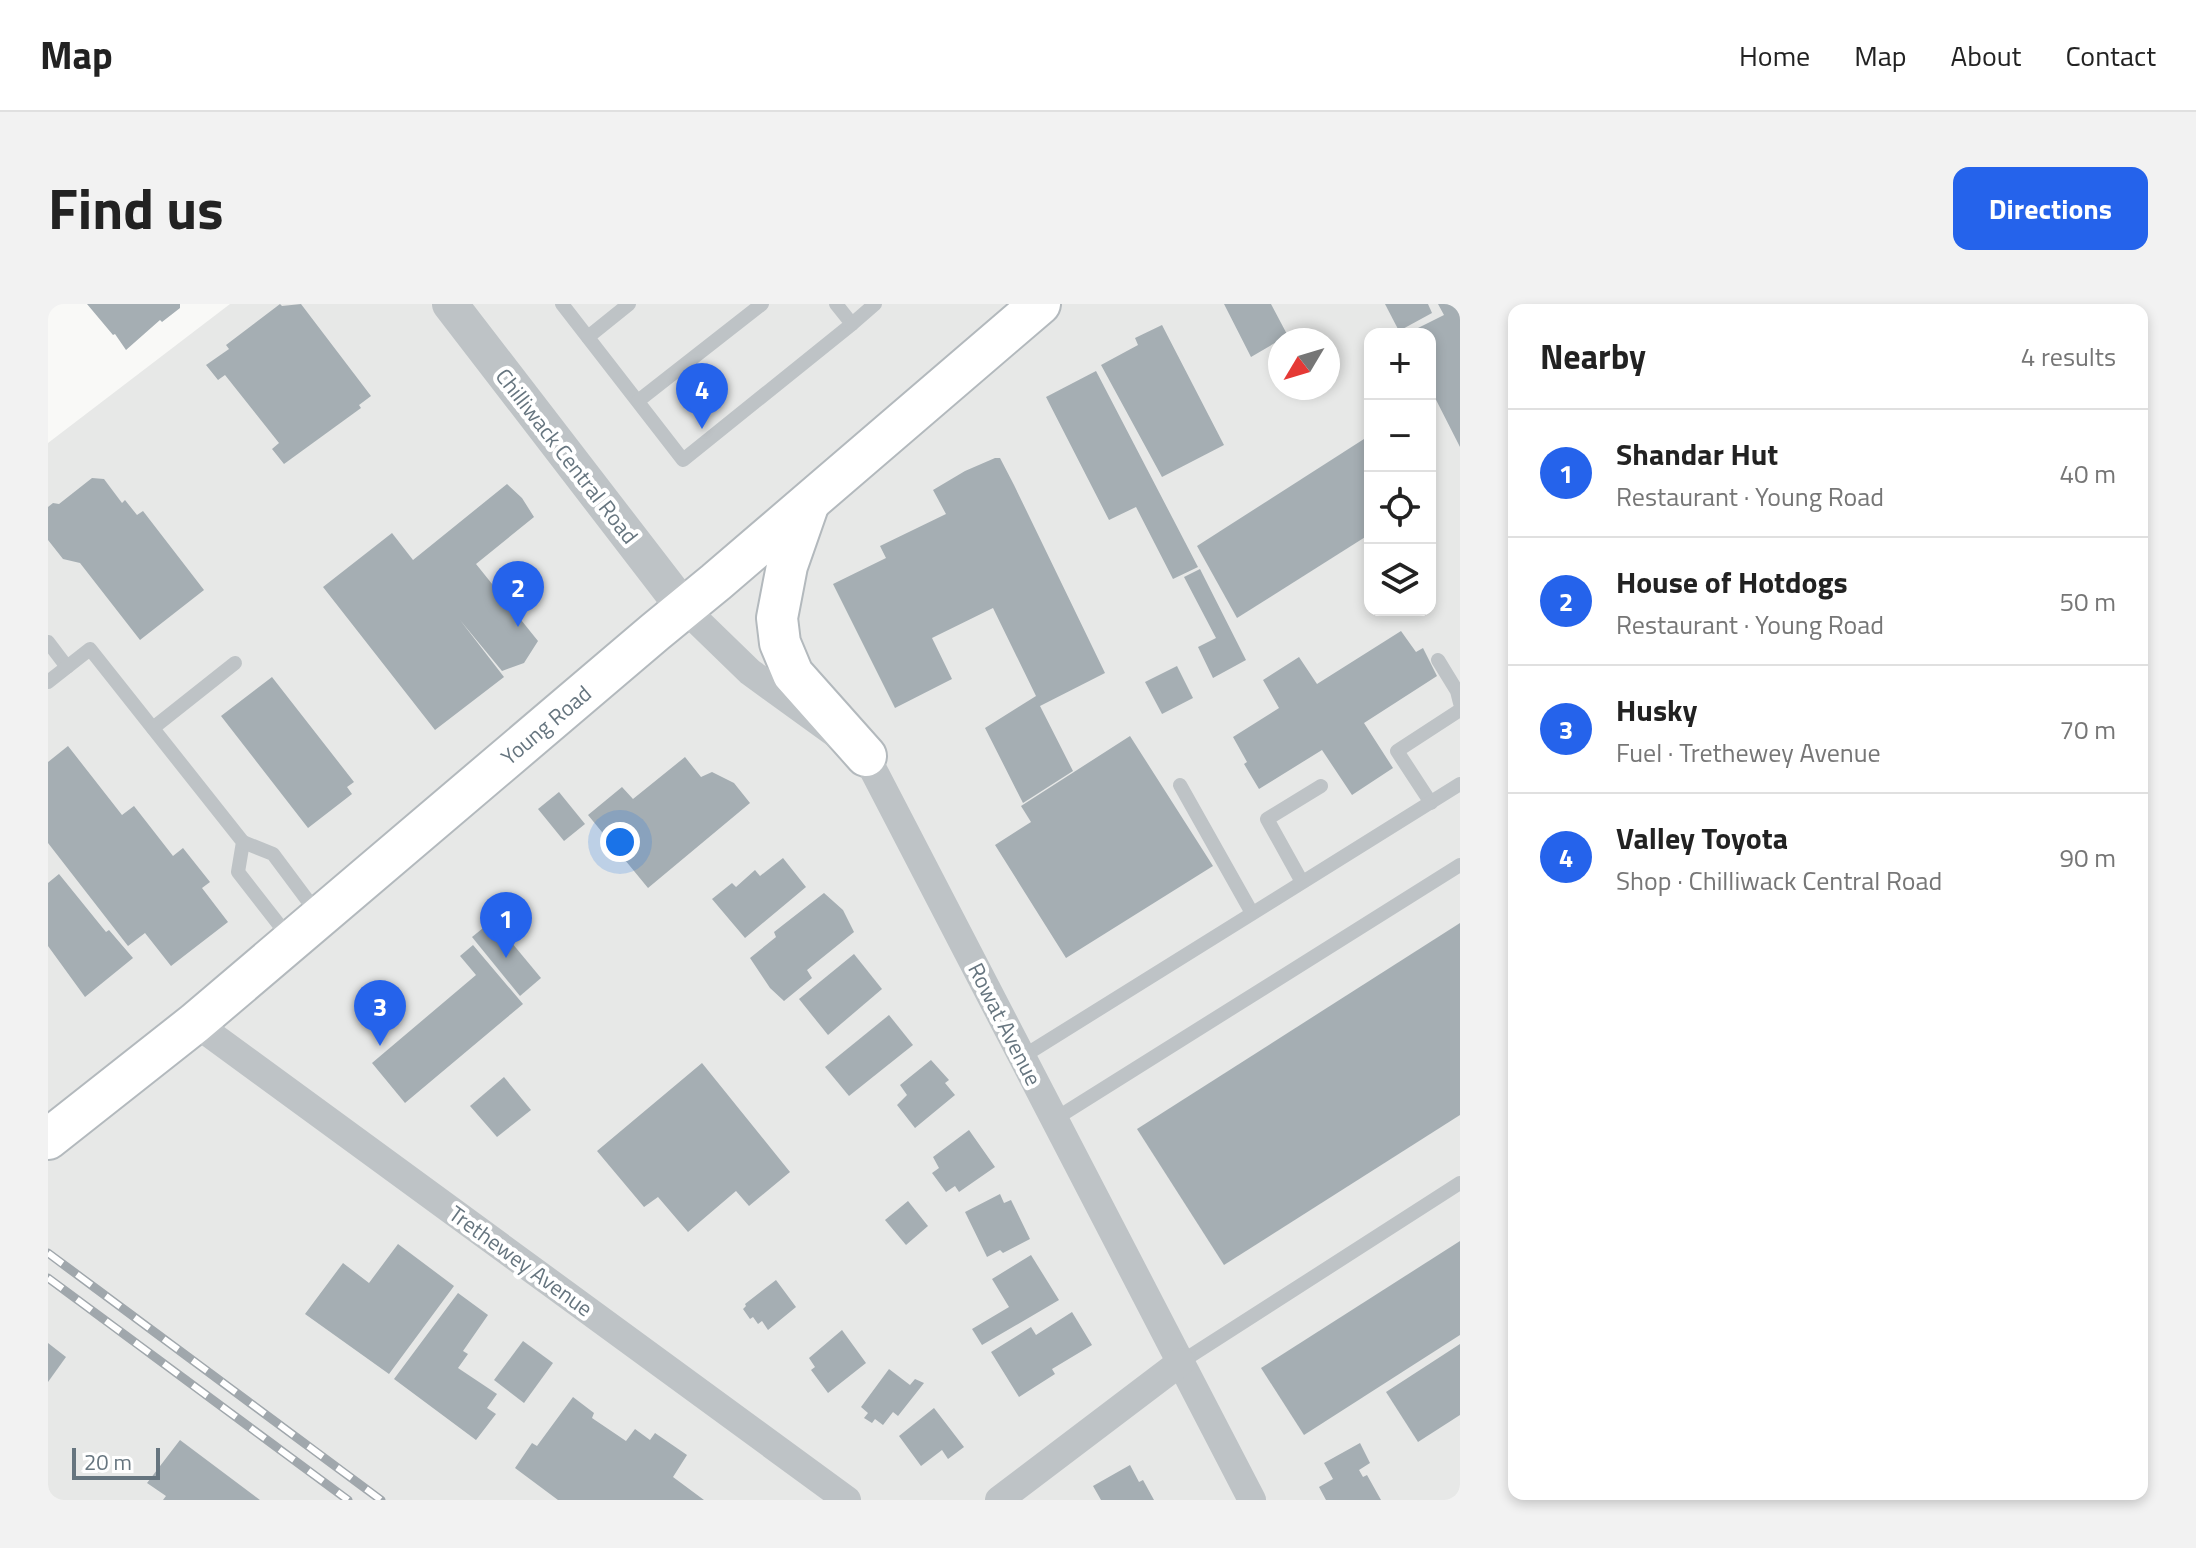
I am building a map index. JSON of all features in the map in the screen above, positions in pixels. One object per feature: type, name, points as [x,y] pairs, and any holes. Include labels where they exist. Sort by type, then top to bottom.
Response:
[{"type":"main road","name":"Young Road","points":[[48,1139],[195,1023],[809,503],[1038,304]]},
{"type":"main road","points":[[809,503],[787,566],[777,618],[780,643],[793,674],[866,756]]},
{"type":"street","name":"Chilliwack Central Road","points":[[450,304],[684,608]]},
{"type":"street","name":"Rowat Avenue","points":[[684,608],[750,672],[866,756],[1252,1500]]},
{"type":"street","name":"Trethewey Avenue","points":[[195,1023],[847,1500]]},
{"type":"street","points":[[999,1500],[1181,1362]]},
{"type":"lane","points":[[562,304],[683,460],[875,304]]},
{"type":"lane","points":[[588,337],[629,304]]},
{"type":"lane","points":[[638,401],[762,304]]},
{"type":"lane","points":[[836,304],[852,324]]},
{"type":"lane","points":[[48,642],[67,667]]},
{"type":"lane","points":[[48,682],[90,649],[243,842],[273,854],[306,929]]},
{"type":"lane","points":[[1438,660],[1457,691],[1460,703]]},
{"type":"lane","points":[[153,728],[235,663]]},
{"type":"lane","points":[[1431,803],[1397,751],[1460,710]]},
{"type":"lane","points":[[1022,1057],[1460,784]]},
{"type":"lane","points":[[1180,785],[1252,913]]},
{"type":"lane","points":[[1302,882],[1267,819],[1321,786]]},
{"type":"lane","points":[[243,842],[238,872],[306,929]]},
{"type":"lane","points":[[1055,1119],[1460,865]]},
{"type":"lane","points":[[1181,1362],[1460,1183]]},
{"type":"shaded area","points":[[230,304],[1460,304],[1460,1500],[48,1500],[48,443]]},
{"type":"building","points":[[87,304],[180,304],[180,308],[162,322],[160,320],[126,350]]},
{"type":"building","points":[[280,304],[301,304],[371,396],[359,405],[361,408],[284,464],[272,449],[279,443],[225,375],[218,380],[206,365],[229,349],[226,345]]},
{"type":"building","points":[[1224,304],[1271,304],[1284,328],[1268,328],[1268,347],[1251,357]]},
{"type":"building","points":[[1385,304],[1428,304],[1432,313],[1404,328],[1397,328]]},
{"type":"building","points":[[1438,304],[1460,304],[1460,447],[1436,400],[1436,328],[1418,328],[1444,315]]},
{"type":"building","points":[[1162,325],[1224,445],[1162,477],[1101,365],[1138,345],[1135,338]]},
{"type":"building","points":[[1096,371],[1198,567],[1173,579],[1136,507],[1109,520],[1046,397]]},
{"type":"building","points":[[1364,439],[1364,538],[1237,618],[1197,546]]},
{"type":"building","points":[[1000,458],[1014,485],[1105,673],[1040,706],[1073,771],[1023,803],[985,728],[1036,696],[993,608],[932,638],[952,679],[895,708],[833,584],[886,558],[880,546],[946,514],[933,490]]},
{"type":"building","points":[[92,478],[104,479],[122,503],[125,500],[137,515],[143,511],[204,590],[140,640],[80,563],[63,559],[48,540],[48,507],[53,503],[59,504]]},
{"type":"building","points":[[507,484],[522,498],[534,517],[476,564],[538,641],[524,663],[502,671],[460,620],[504,677],[435,730],[323,587],[392,533],[413,560]]},
{"type":"building","points":[[1200,569],[1246,660],[1213,678],[1198,647],[1216,638],[1184,577]]},
{"type":"building","points":[[1401,631],[1416,652],[1423,648],[1437,676],[1364,723],[1393,768],[1352,795],[1322,750],[1259,789],[1233,737],[1279,708],[1263,680],[1299,657],[1317,684]]},
{"type":"building","points":[[1177,666],[1193,698],[1162,714],[1145,682]]},
{"type":"building","points":[[272,677],[354,782],[347,787],[352,794],[308,828],[221,716]]},
{"type":"building","points":[[1130,736],[1213,866],[1066,958],[995,845],[1031,822],[1021,806]]},
{"type":"building","points":[[68,746],[122,815],[134,806],[173,856],[183,848],[210,882],[202,888],[228,922],[171,966],[145,933],[128,946],[48,843],[48,762]]},
{"type":"building","points":[[685,757],[701,777],[712,772],[734,783],[750,803],[648,888],[588,815],[622,787],[633,799]]},
{"type":"building","points":[[559,792],[585,824],[564,841],[538,809]]},
{"type":"building","points":[[783,858],[806,887],[745,938],[712,899],[732,883],[736,887],[755,870],[760,876]]},
{"type":"building","points":[[59,874],[106,932],[109,930],[133,958],[85,997],[48,946],[48,883]]},
{"type":"building","points":[[824,893],[843,910],[854,932],[807,970],[812,978],[784,1001],[770,988],[750,958],[776,937],[774,932]]},
{"type":"building","points":[[493,920],[541,978],[520,996],[472,937]]},
{"type":"building","points":[[1460,923],[1460,1115],[1224,1265],[1137,1129]]},
{"type":"building","points":[[473,945],[523,1004],[405,1103],[372,1063],[476,975],[460,956]]},
{"type":"building","points":[[854,954],[882,989],[828,1035],[799,999]]},
{"type":"building","points":[[889,1015],[913,1045],[849,1096],[825,1067]]},
{"type":"building","points":[[931,1060],[949,1080],[945,1083],[955,1095],[915,1128],[897,1105],[907,1095],[900,1085]]},
{"type":"building","points":[[702,1063],[790,1172],[749,1206],[736,1191],[688,1232],[658,1197],[644,1207],[597,1151]]},
{"type":"building","points":[[504,1077],[531,1110],[497,1137],[470,1106]]},
{"type":"building","points":[[969,1130],[995,1167],[959,1192],[955,1186],[946,1192],[932,1173],[939,1168],[933,1157]]},
{"type":"building","points":[[1000,1194],[1004,1203],[1011,1200],[1030,1239],[1003,1253],[1000,1250],[987,1257],[965,1212]]},
{"type":"building","points":[[908,1201],[928,1226],[906,1245],[885,1220]]},
{"type":"building","points":[[1460,1241],[1460,1335],[1304,1435],[1261,1368]]},
{"type":"building","points":[[398,1244],[454,1286],[389,1374],[305,1314],[343,1263],[369,1283]]},
{"type":"building","points":[[1031,1255],[1059,1300],[982,1345],[972,1329],[1009,1307],[992,1279]]},
{"type":"building","points":[[776,1280],[796,1307],[768,1330],[762,1321],[758,1324],[753,1317],[750,1319],[743,1309],[745,1304]]},
{"type":"building","points":[[458,1293],[488,1315],[463,1351],[468,1354],[458,1368],[497,1394],[487,1408],[496,1414],[476,1440],[394,1379]]},
{"type":"building","points":[[1072,1312],[1092,1345],[1052,1369],[1055,1374],[1019,1397],[991,1352],[1031,1327],[1036,1335]]},
{"type":"building","points":[[842,1330],[866,1363],[828,1393],[811,1370],[815,1367],[809,1358]]},
{"type":"building","points":[[523,1341],[553,1363],[524,1403],[494,1380]]},
{"type":"building","points":[[48,1343],[66,1357],[48,1382]]},
{"type":"building","points":[[1460,1344],[1460,1415],[1418,1442],[1386,1392]]},
{"type":"building","points":[[889,1369],[910,1385],[915,1379],[924,1383],[898,1416],[893,1412],[883,1425],[875,1419],[872,1423],[864,1418],[868,1413],[861,1407]]},
{"type":"building","points":[[573,1397],[594,1413],[592,1418],[626,1441],[635,1429],[650,1440],[655,1433],[687,1455],[673,1477],[704,1500],[558,1500],[515,1468],[532,1443],[537,1446]]},
{"type":"building","points":[[934,1408],[964,1447],[948,1459],[942,1450],[921,1466],[899,1436]]},
{"type":"building","points":[[180,1440],[260,1500],[163,1500],[166,1496],[147,1483]]},
{"type":"building","points":[[1360,1443],[1370,1463],[1359,1470],[1363,1477],[1367,1475],[1381,1500],[1326,1500],[1319,1487],[1333,1479],[1324,1463]]},
{"type":"building","points":[[1130,1465],[1154,1500],[1101,1500],[1093,1486]]},
{"type":"railway","points":[[48,1253],[381,1500]]},
{"type":"railway","points":[[48,1278],[348,1500]]},
{"type":"place","name":"Valley Toyota","points":[[702,429]]},
{"type":"place","name":"House of Hotdogs","points":[[518,627]]},
{"type":"place","name":"Shandar Hut","points":[[506,958]]},
{"type":"place","name":"Husky","points":[[380,1046]]}]
